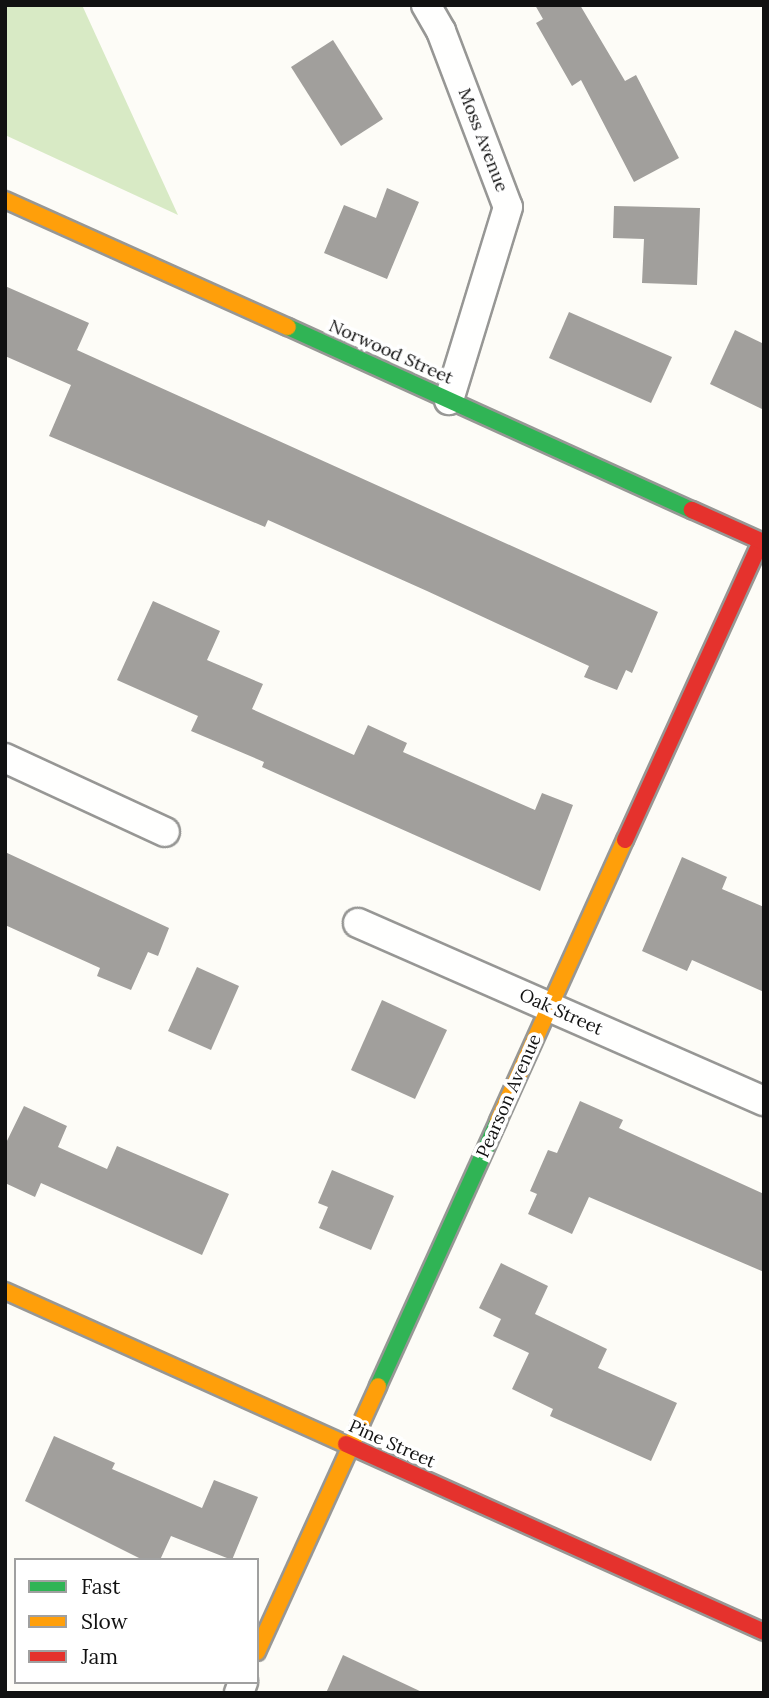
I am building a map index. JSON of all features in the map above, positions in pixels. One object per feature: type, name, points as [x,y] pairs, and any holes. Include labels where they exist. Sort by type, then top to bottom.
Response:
[{"type":"street","name":"Moss Avenue","points":[[426,5],[442,31],[508,206],[449,400]]},
{"type":"street","name":"Norwood Street","points":[[5,200],[761,541]]},
{"type":"street","name":"Pearson Avenue","points":[[259,1648],[761,541]]},
{"type":"street","points":[[5,758],[165,832]]},
{"type":"street","name":"Oak Street","points":[[358,922],[764,1101]]},
{"type":"street","name":"Pine Street","points":[[5,1291],[764,1632]]},
{"type":"green space","points":[[5,5],[82,5],[178,215],[5,135]]},
{"type":"building","points":[[535,5],[580,5],[625,81],[636,75],[679,158],[634,182],[581,80],[572,86],[536,23],[543,19]]},
{"type":"building","points":[[333,40],[383,119],[341,146],[291,67]]},
{"type":"building","points":[[387,188],[419,202],[387,279],[324,253],[344,205],[376,218]]},
{"type":"building","points":[[614,206],[700,208],[697,285],[642,283],[644,239],[613,238]]},
{"type":"building","points":[[5,286],[89,323],[77,350],[658,612],[632,673],[626,670],[617,690],[584,677],[589,666],[427,591],[268,520],[265,527],[49,436],[71,385],[5,356]]},
{"type":"building","points":[[569,312],[672,357],[651,403],[549,358]]},
{"type":"building","points":[[735,330],[764,344],[764,410],[710,384]]},
{"type":"building","points":[[153,601],[220,631],[207,660],[263,684],[252,709],[354,755],[368,725],[407,743],[403,752],[535,810],[542,793],[573,805],[540,891],[262,767],[264,762],[191,731],[198,716],[117,680]]},
{"type":"building","points":[[5,852],[169,928],[158,956],[148,952],[131,990],[97,976],[100,968],[5,925]]},
{"type":"building","points":[[682,857],[727,877],[722,889],[764,907],[764,992],[692,960],[687,971],[642,951]]},
{"type":"building","points":[[197,967],[239,986],[211,1050],[168,1031]]},
{"type":"building","points":[[382,1000],[447,1030],[415,1099],[351,1070]]},
{"type":"building","points":[[580,1101],[623,1120],[619,1128],[764,1194],[764,1272],[589,1197],[572,1234],[528,1214],[537,1194],[530,1191],[548,1150],[557,1153]]},
{"type":"building","points":[[24,1106],[67,1126],[58,1147],[107,1169],[117,1146],[229,1194],[202,1255],[41,1183],[35,1197],[5,1183],[5,1145]]},
{"type":"building","points":[[332,1170],[394,1196],[371,1250],[319,1228],[328,1207],[318,1203]]},
{"type":"building","points":[[501,1263],[548,1286],[535,1314],[607,1349],[598,1368],[677,1403],[651,1461],[550,1416],[553,1409],[512,1389],[529,1353],[493,1336],[501,1319],[479,1308]]},
{"type":"building","points":[[54,1436],[115,1463],[112,1469],[202,1508],[214,1480],[258,1497],[233,1558],[171,1536],[161,1558],[139,1558],[25,1501]]},
{"type":"building","points":[[343,1655],[424,1693],[326,1693]]},
{"type":"traffic: fast","points":[[288,327],[692,510]]},
{"type":"traffic: fast","points":[[378,1386],[498,1121]]},
{"type":"traffic: slow","points":[[5,200],[288,327]]},
{"type":"traffic: slow","points":[[498,1121],[625,840]]},
{"type":"traffic: slow","points":[[5,1291],[346,1444]]},
{"type":"traffic: slow","points":[[259,1648],[378,1386]]},
{"type":"traffic: jam","points":[[625,840],[761,541],[692,510]]},
{"type":"traffic: jam","points":[[346,1444],[764,1632]]}]
